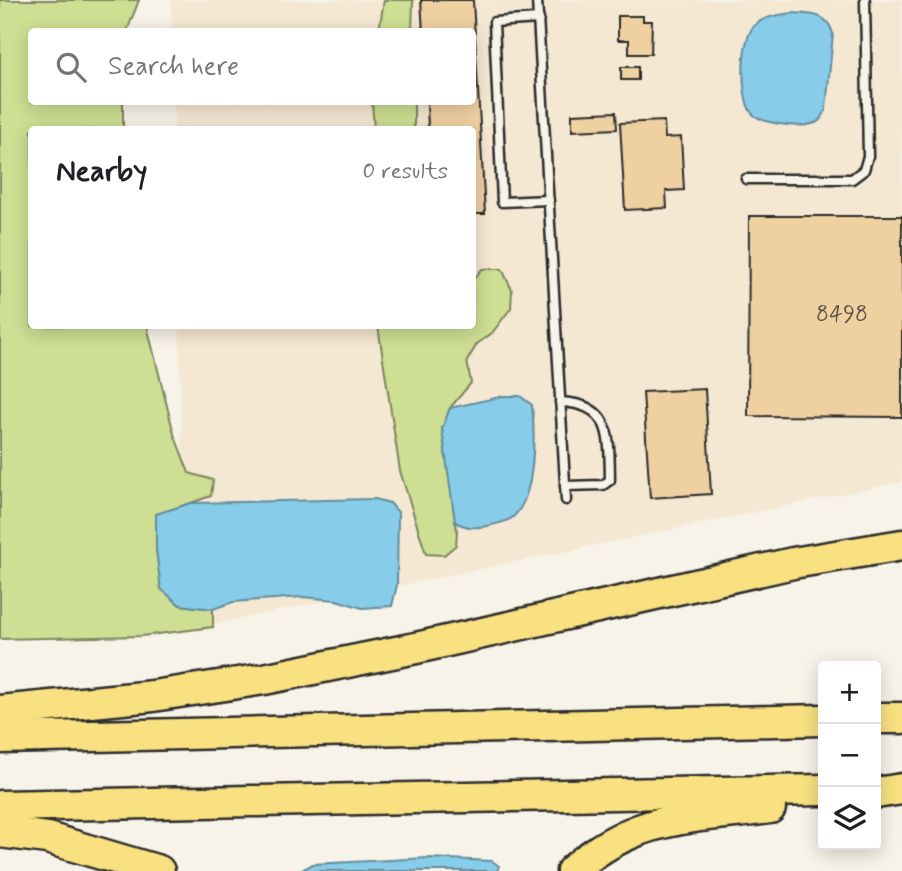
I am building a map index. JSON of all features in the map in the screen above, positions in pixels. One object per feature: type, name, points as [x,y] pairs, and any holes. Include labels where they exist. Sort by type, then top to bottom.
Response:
[{"type":"highway","points":[[0,711],[153,696],[264,679],[416,648],[793,563],[902,545]]},
{"type":"highway","points":[[881,718],[902,718]]},
{"type":"highway","points":[[0,738],[818,719]]},
{"type":"highway","points":[[881,791],[902,789]]},
{"type":"highway","points":[[0,806],[818,790]]},
{"type":"highway","points":[[572,871],[612,840],[642,827],[670,820],[818,801]]},
{"type":"highway","points":[[0,832],[47,838],[159,871]]},
{"type":"lane","points":[[537,0],[566,500]]},
{"type":"lane","points":[[746,179],[852,179],[864,170],[867,156],[865,0]]},
{"type":"lane","points":[[539,19],[494,22],[502,202],[549,200]]},
{"type":"lane","points":[[560,402],[573,402],[593,408],[604,421],[610,470],[610,480],[603,485],[565,486]]},
{"type":"shaded area","points":[[171,0],[902,0],[902,482],[186,630],[179,329],[476,329],[476,126],[174,126],[174,105],[476,105],[476,28],[172,28]]},
{"type":"green space","points":[[0,0],[139,0],[128,28],[28,28],[28,105],[123,105],[123,126],[28,126],[28,329],[148,329],[174,434],[189,473],[213,480],[211,496],[156,515],[156,549],[161,588],[180,605],[213,609],[213,627],[142,636],[0,639]]},
{"type":"green space","points":[[384,0],[413,0],[412,28],[379,28]]},
{"type":"green space","points":[[372,105],[414,105],[414,126],[374,126]]},
{"type":"green space","points":[[482,269],[502,269],[512,290],[511,308],[492,333],[477,344],[467,361],[471,383],[450,408],[442,429],[457,531],[456,545],[444,555],[426,554],[400,471],[378,329],[476,329],[476,276]]},
{"type":"water","points":[[792,13],[823,18],[833,34],[826,109],[820,120],[806,125],[762,120],[751,112],[745,93],[744,53],[751,31],[764,19]]},
{"type":"water","points":[[504,396],[520,396],[532,405],[532,464],[526,495],[521,508],[508,520],[482,527],[464,526],[455,522],[442,429],[450,408]]},
{"type":"water","points":[[375,499],[390,503],[398,512],[397,585],[392,606],[362,608],[336,600],[302,597],[233,602],[213,609],[180,605],[161,589],[156,549],[156,514],[191,503]]},
{"type":"water","points":[[428,858],[492,861],[499,866],[497,871],[300,871],[313,864]]},
{"type":"building","points":[[421,0],[473,0],[475,28],[423,28]]},
{"type":"building","points":[[618,16],[643,16],[643,21],[652,21],[651,54],[629,54],[629,40],[618,40]]},
{"type":"building","points":[[476,54],[485,214],[476,214],[476,126],[428,126],[427,105],[476,105]]},
{"type":"building","points":[[621,67],[638,67],[638,80],[621,80]]},
{"type":"building","points":[[616,112],[617,129],[572,131],[572,114]]},
{"type":"building","points":[[664,121],[665,138],[681,137],[684,190],[666,191],[667,208],[625,210],[620,123]]},
{"type":"building","points":[[749,216],[902,216],[902,417],[748,416]]},
{"type":"building","points":[[705,389],[711,494],[650,498],[643,392]]}]
